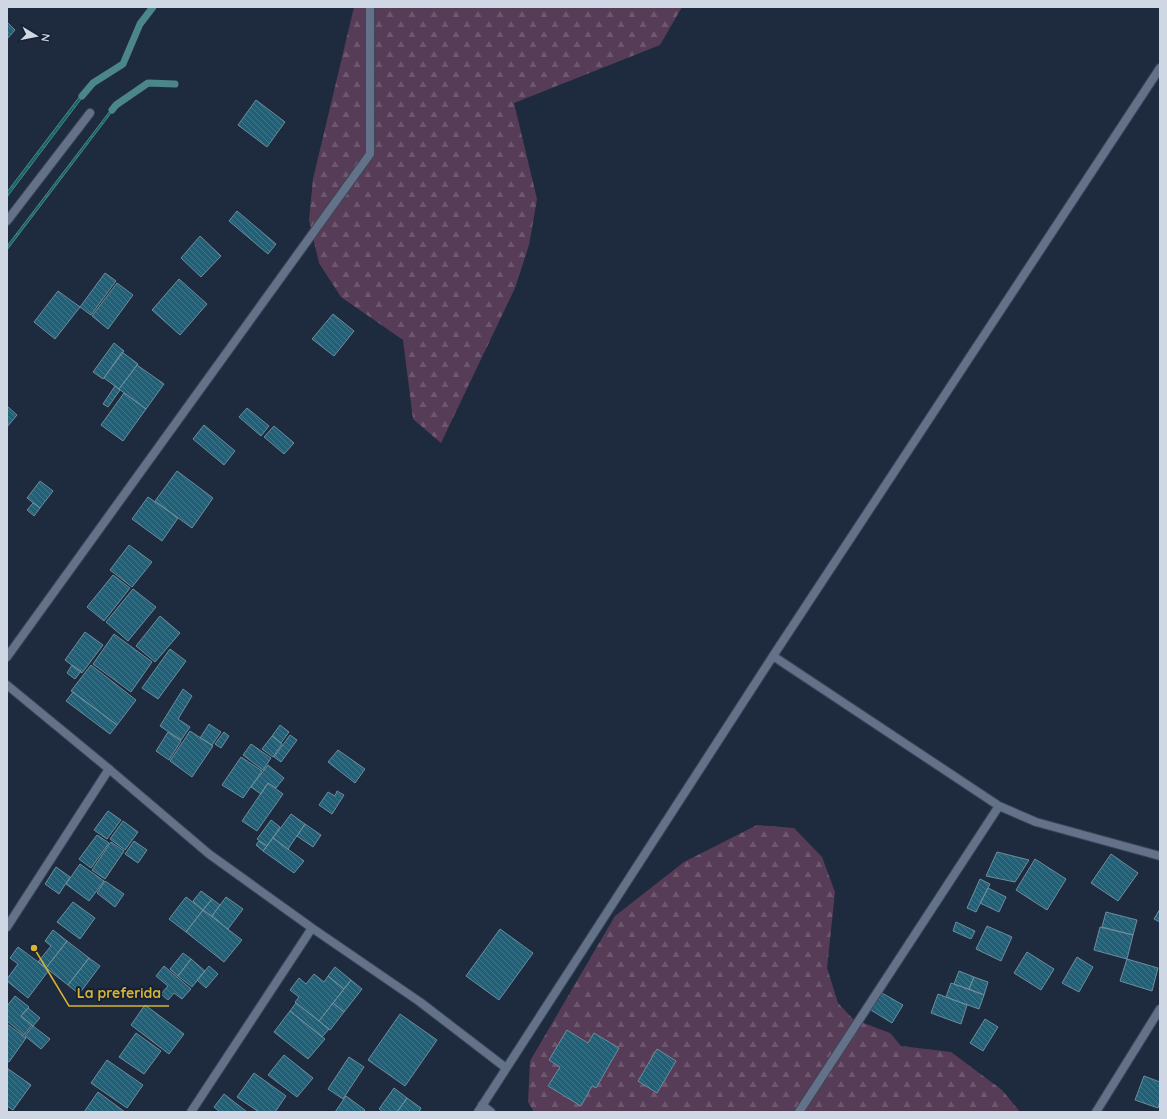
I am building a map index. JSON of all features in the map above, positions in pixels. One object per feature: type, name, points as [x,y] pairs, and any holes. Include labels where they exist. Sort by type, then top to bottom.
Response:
[{"type":"street","points":[[7,657],[370,154],[370,7]]},
{"type":"street","points":[[491,1112],[480,1109],[773,656],[1160,68]]},
{"type":"street","points":[[7,221],[90,113]]},
{"type":"street","points":[[773,656],[999,806],[1036,822],[1160,856]]},
{"type":"street","points":[[7,686],[109,769],[209,854],[312,928],[420,1002],[506,1068]]},
{"type":"street","points":[[7,927],[109,769]]},
{"type":"street","points":[[799,1112],[999,806]]},
{"type":"street","points":[[191,1112],[312,928]]},
{"type":"street","points":[[1096,1112],[1160,1009]]},
{"type":"green space","points":[[354,7],[682,7],[660,45],[514,103],[537,199],[529,245],[515,288],[441,443],[413,419],[403,340],[341,297],[319,263],[309,220],[313,179]]},
{"type":"green space","points":[[757,825],[794,828],[822,857],[835,892],[827,968],[838,1003],[853,1019],[890,1033],[901,1046],[951,1052],[1002,1090],[1020,1112],[534,1112],[528,1102],[530,1061],[615,916],[684,862]]},
{"type":"water","points":[[86,88],[88,90],[7,197],[7,192]]},
{"type":"water","points":[[116,103],[118,104],[7,250],[7,246]]},
{"type":"building","points":[[7,22],[15,30],[7,39]]},
{"type":"building","points":[[256,100],[285,122],[267,147],[238,125]]},
{"type":"building","points":[[237,211],[276,244],[268,254],[229,221]]},
{"type":"building","points":[[200,236],[221,256],[201,277],[181,258]]},
{"type":"building","points":[[105,273],[116,281],[91,315],[80,307]]},
{"type":"building","points":[[179,279],[207,304],[180,335],[152,310]]},
{"type":"building","points":[[117,283],[133,295],[108,329],[92,316]]},
{"type":"building","points":[[58,291],[80,307],[55,339],[34,322]]},
{"type":"building","points":[[333,314],[354,331],[334,356],[312,339]]},
{"type":"building","points":[[114,343],[124,351],[103,379],[93,372]]},
{"type":"building","points":[[122,352],[138,364],[119,389],[104,378]]},
{"type":"building","points":[[137,365],[164,384],[146,409],[119,389]]},
{"type":"building","points":[[115,386],[120,390],[108,407],[103,404]]},
{"type":"building","points":[[124,393],[146,409],[123,441],[101,425]]},
{"type":"building","points":[[7,406],[17,415],[7,427]]},
{"type":"building","points":[[247,408],[269,426],[261,436],[239,417]]},
{"type":"building","points":[[204,425],[235,451],[224,465],[193,439]]},
{"type":"building","points":[[274,426],[294,443],[284,454],[264,437]]},
{"type":"building","points":[[177,471],[213,498],[192,528],[155,501]]},
{"type":"building","points":[[40,481],[53,491],[40,508],[27,498]]},
{"type":"building","points":[[148,497],[178,518],[162,541],[132,519]]},
{"type":"building","points":[[33,503],[40,508],[34,516],[27,510]]},
{"type":"building","points":[[129,545],[152,562],[132,587],[110,570]]},
{"type":"building","points":[[113,575],[130,588],[104,621],[87,607]]},
{"type":"building","points":[[133,589],[156,607],[128,641],[106,622]]},
{"type":"building","points":[[160,616],[180,633],[155,662],[136,646]]},
{"type":"building","points":[[85,632],[103,645],[82,673],[65,660]]},
{"type":"building","points":[[114,634],[152,662],[131,692],[93,664]]},
{"type":"building","points":[[170,649],[186,661],[158,699],[142,688]]},
{"type":"building","points":[[72,665],[81,671],[75,679],[67,673]]},
{"type":"building","points":[[91,665],[136,700],[117,725],[71,691]]},
{"type":"building","points":[[183,689],[192,696],[178,719],[190,727],[181,740],[160,726]]},
{"type":"building","points":[[73,692],[117,725],[110,734],[66,701]]},
{"type":"building","points":[[209,724],[221,732],[212,745],[200,738]]},
{"type":"building","points":[[280,725],[289,732],[281,743],[272,736]]},
{"type":"building","points":[[190,731],[213,746],[192,777],[170,761]]},
{"type":"building","points":[[168,732],[181,741],[169,760],[156,751]]},
{"type":"building","points":[[224,732],[229,736],[221,748],[215,744]]},
{"type":"building","points":[[290,735],[297,740],[281,762],[274,757]]},
{"type":"building","points":[[272,736],[282,744],[273,757],[262,749]]},
{"type":"building","points":[[251,744],[271,758],[263,770],[243,755]]},
{"type":"building","points":[[338,750],[365,769],[355,783],[328,762]]},
{"type":"building","points":[[241,757],[262,771],[243,798],[222,785]]},
{"type":"building","points":[[268,765],[284,778],[276,788],[268,783],[261,794],[251,787]]},
{"type":"building","points":[[268,783],[283,794],[257,831],[242,821]]},
{"type":"building","points":[[337,791],[344,795],[332,814],[319,805],[328,792],[335,796]]},
{"type":"building","points":[[108,811],[121,820],[107,839],[94,830]]},
{"type":"building","points":[[291,814],[305,824],[288,849],[273,838]]},
{"type":"building","points":[[271,820],[280,827],[267,846],[257,839]]},
{"type":"building","points":[[123,821],[138,832],[125,850],[110,839]]},
{"type":"building","points":[[305,824],[321,835],[313,847],[297,836]]},
{"type":"building","points":[[97,835],[109,843],[91,868],[79,859]]},
{"type":"building","points":[[273,838],[304,861],[294,873],[263,851]]},
{"type":"building","points":[[134,841],[147,850],[138,863],[125,854]]},
{"type":"building","points":[[259,841],[267,846],[263,851],[256,845]]},
{"type":"building","points":[[111,842],[124,851],[105,879],[92,870]]},
{"type":"building","points":[[997,852],[1029,860],[1015,882],[986,876]]},
{"type":"building","points":[[1111,854],[1138,873],[1118,901],[1091,883]]},
{"type":"building","points":[[1035,859],[1066,879],[1047,910],[1016,890]]},
{"type":"building","points":[[80,864],[104,881],[89,901],[66,884]]},
{"type":"building","points":[[56,867],[70,877],[59,894],[45,884]]},
{"type":"building","points":[[980,879],[990,884],[976,912],[967,908]]},
{"type":"building","points":[[105,881],[124,894],[115,907],[97,893]]},
{"type":"building","points":[[988,888],[1006,897],[999,912],[980,903]]},
{"type":"building","points":[[201,891],[212,899],[203,910],[193,901]]},
{"type":"building","points":[[186,897],[203,910],[186,932],[169,919]]},
{"type":"building","points":[[226,897],[243,909],[228,929],[212,916]]},
{"type":"building","points":[[212,899],[220,905],[212,916],[203,910]]},
{"type":"building","points":[[73,902],[95,918],[80,939],[57,922]]},
{"type":"building","points":[[1160,909],[1160,922],[1154,919]]},
{"type":"building","points":[[203,910],[242,940],[224,962],[186,932]]},
{"type":"building","points":[[1106,912],[1137,920],[1133,935],[1102,927]]},
{"type":"building","points":[[956,922],[975,931],[971,939],[953,931]]},
{"type":"building","points":[[987,926],[1012,937],[1001,961],[976,949]]},
{"type":"building","points":[[1100,927],[1133,935],[1127,959],[1094,950]]},
{"type":"building","points":[[500,929],[533,953],[499,1000],[466,976]]},
{"type":"building","points":[[53,930],[67,941],[46,968],[38,962],[51,946],[45,941]]},
{"type":"building","points":[[67,941],[89,958],[68,985],[46,968]]},
{"type":"building","points":[[18,947],[49,970],[28,998],[7,981],[18,964],[10,958]]},
{"type":"building","points":[[1027,952],[1054,969],[1041,990],[1014,973]]},
{"type":"building","points":[[183,953],[191,959],[178,976],[170,969]]},
{"type":"building","points":[[1077,957],[1093,967],[1079,992],[1062,983]]},
{"type":"building","points":[[89,958],[100,966],[79,994],[68,985]]},
{"type":"building","points":[[191,959],[205,971],[192,987],[178,976]]},
{"type":"building","points":[[1127,959],[1158,968],[1152,991],[1120,981]]},
{"type":"building","points":[[164,966],[191,989],[182,999],[174,993],[168,1000],[161,994],[168,986],[156,976]]},
{"type":"building","points":[[209,966],[218,974],[206,988],[197,980]]},
{"type":"building","points":[[335,967],[351,980],[344,989],[328,976]]},
{"type":"building","points":[[959,971],[974,977],[969,989],[954,984]]},
{"type":"building","points":[[314,974],[324,982],[328,976],[344,989],[319,1021],[295,1002],[299,997],[290,990],[299,978],[306,984]]},
{"type":"building","points":[[974,977],[988,982],[984,995],[969,989]]},
{"type":"building","points":[[351,980],[362,989],[344,1012],[333,1003]]},
{"type":"building","points":[[951,983],[984,995],[979,1009],[946,997]]},
{"type":"building","points":[[882,993],[903,1005],[892,1023],[871,1010]]},
{"type":"building","points":[[938,994],[967,1005],[961,1024],[931,1013]]},
{"type":"building","points":[[15,996],[29,1007],[21,1016],[32,1025],[24,1035],[7,1021],[7,1006]]},
{"type":"building","points":[[296,1003],[329,1029],[322,1037],[290,1011]]},
{"type":"building","points":[[333,1003],[344,1012],[330,1030],[319,1021]]},
{"type":"building","points":[[145,1005],[184,1034],[169,1054],[131,1025]]},
{"type":"building","points":[[28,1008],[40,1018],[33,1026],[21,1016]]},
{"type":"building","points":[[290,1011],[325,1039],[308,1059],[274,1032]]},
{"type":"building","points":[[400,1014],[437,1040],[405,1086],[368,1060]]},
{"type":"building","points":[[985,1019],[998,1027],[983,1051],[970,1043]]},
{"type":"building","points":[[7,1024],[26,1038],[9,1062],[7,1061]]},
{"type":"building","points":[[33,1026],[50,1039],[41,1049],[25,1036]]},
{"type":"building","points":[[567,1030],[588,1043],[594,1033],[619,1048],[596,1088],[592,1086],[581,1106],[548,1086],[560,1067],[549,1060]]},
{"type":"building","points":[[136,1033],[161,1051],[144,1074],[119,1057]]},
{"type":"building","points":[[657,1049],[676,1061],[657,1093],[638,1081]]},
{"type":"building","points":[[284,1055],[313,1078],[297,1097],[268,1075]]},
{"type":"building","points":[[349,1057],[364,1067],[343,1099],[328,1089]]},
{"type":"building","points":[[107,1060],[143,1085],[127,1108],[91,1083]]},
{"type":"building","points":[[7,1068],[31,1085],[13,1110],[7,1106]]},
{"type":"building","points":[[254,1073],[286,1096],[275,1112],[259,1112],[237,1097]]},
{"type":"building","points":[[1144,1076],[1160,1082],[1160,1102],[1158,1108],[1135,1100]]},
{"type":"building","points":[[394,1088],[407,1098],[397,1112],[383,1112],[379,1109]]},
{"type":"building","points":[[98,1092],[125,1112],[84,1112]]},
{"type":"building","points":[[224,1094],[247,1112],[220,1112],[214,1107]]},
{"type":"building","points":[[346,1096],[365,1110],[363,1112],[335,1112]]},
{"type":"building","points":[[407,1098],[421,1108],[419,1112],[397,1112]]},
{"type":"waterway","points":[[82,96],[93,83],[123,64],[140,24],[153,7]]},
{"type":"waterway","points":[[112,110],[116,105],[148,83],[175,84]]},
{"type":"place","name":"La preferida","points":[[34,948]]}]
